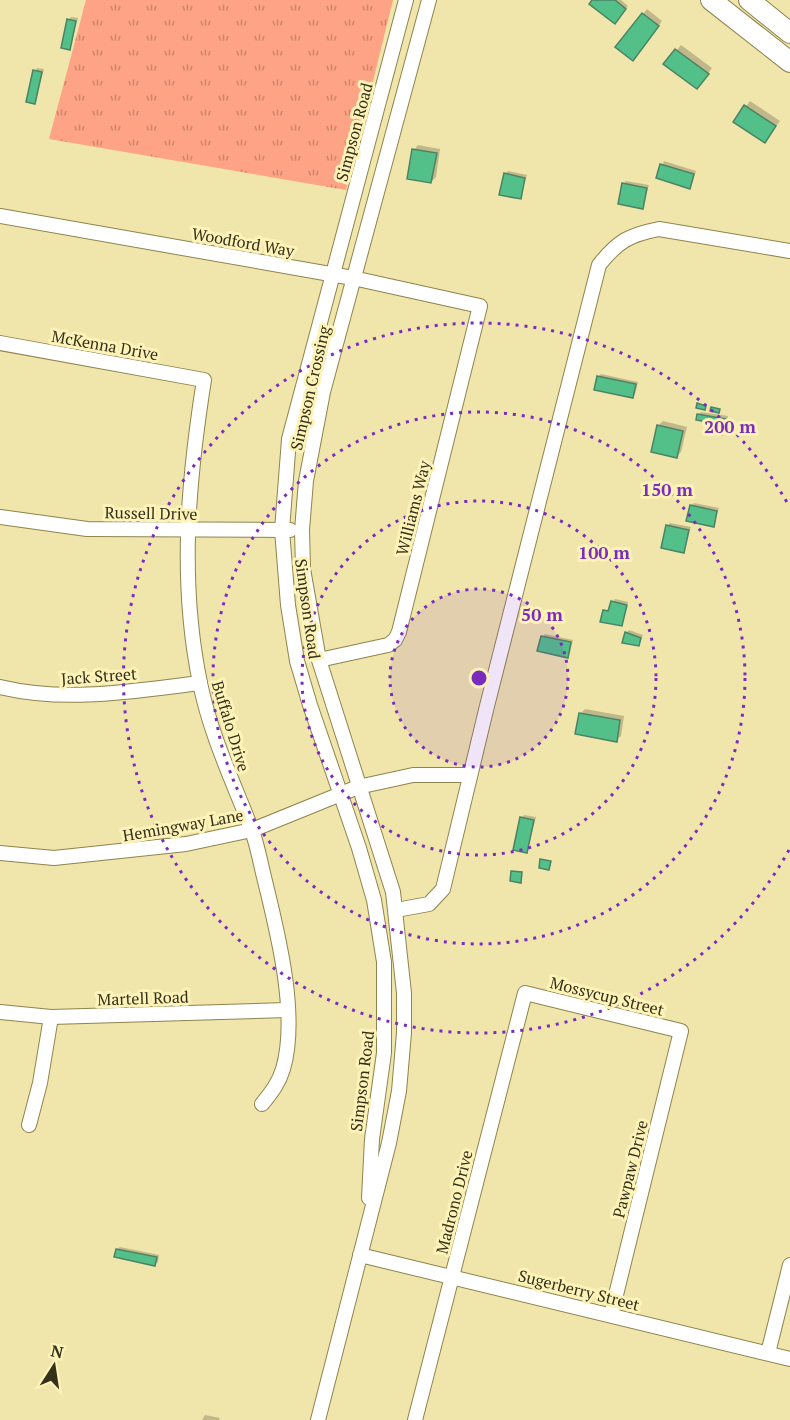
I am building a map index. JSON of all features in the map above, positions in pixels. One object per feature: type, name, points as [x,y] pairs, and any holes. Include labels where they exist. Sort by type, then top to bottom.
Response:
[{"type":"highway","points":[[711,0],[790,62]]},
{"type":"highway","points":[[750,0],[790,33]]},
{"type":"street","name":"Simpson Road","points":[[368,1224],[372,1139],[384,1053],[385,986],[374,900],[297,660],[288,604],[282,530],[289,438],[406,0]]},
{"type":"street","name":"Simpson Crossing","points":[[358,787],[319,660],[303,569],[302,530],[306,481],[323,392],[429,0]]},
{"type":"street","name":"Woodford Way","points":[[0,216],[353,278],[480,306]]},
{"type":"street","points":[[396,910],[429,904],[443,889],[599,265],[615,244],[638,233],[659,229],[790,251]]},
{"type":"street","name":"Williams Way","points":[[319,660],[388,645],[396,640],[480,306]]},
{"type":"street","name":"McKenna Drive","points":[[0,343],[204,380]]},
{"type":"street","name":"Buffalo Drive","points":[[204,380],[192,455],[186,531],[190,610],[200,683],[222,760],[252,830],[282,956],[287,1010],[288,1023],[283,1068],[275,1088],[262,1104]]},
{"type":"street","name":"Russell Drive","points":[[0,518],[87,529],[302,530]]},
{"type":"street","name":"Jack Street","points":[[0,687],[57,697],[104,695],[200,683]]},
{"type":"street","name":"Hemingway Lane","points":[[0,852],[54,858],[113,854],[186,844],[252,830],[358,787],[413,776],[470,775]]},
{"type":"street","name":"Simpson Road","points":[[318,1420],[389,1143],[399,1091],[404,1033],[404,983],[393,892],[358,787]]},
{"type":"street","name":"Mossycup Street","points":[[525,993],[681,1031]]},
{"type":"street","name":"Madrono Drive","points":[[415,1420],[525,993]]},
{"type":"street","name":"Martell Road","points":[[0,1012],[51,1017],[287,1010]]},
{"type":"street","points":[[29,1125],[42,1073],[51,1017]]},
{"type":"street","name":"Pawpaw Drive","points":[[611,1315],[681,1031]]},
{"type":"street","name":"Sugerberry Street","points":[[360,1255],[790,1359]]},
{"type":"street","points":[[768,1353],[790,1265]]},
{"type":"green space","points":[[86,0],[393,0],[346,190],[49,139]]},
{"type":"building","points":[[592,0],[615,0],[626,9],[615,24],[589,4]]},
{"type":"building","points":[[642,13],[659,26],[633,61],[615,47]]},
{"type":"building","points":[[67,19],[76,21],[70,50],[61,48]]},
{"type":"building","points":[[675,49],[709,74],[697,89],[663,64]]},
{"type":"building","points":[[33,70],[42,72],[35,104],[26,102]]},
{"type":"building","points":[[744,105],[776,126],[765,143],[733,122]]},
{"type":"building","points":[[412,149],[437,153],[431,183],[407,179]]},
{"type":"building","points":[[660,164],[694,174],[690,189],[656,178]]},
{"type":"building","points":[[504,173],[525,178],[521,199],[499,195]]},
{"type":"building","points":[[622,183],[647,188],[643,209],[618,204]]},
{"type":"building","points":[[597,376],[636,384],[633,398],[594,390]]},
{"type":"building","points":[[697,403],[706,406],[705,410],[696,408]]},
{"type":"building","points":[[711,407],[720,409],[719,413],[710,411]]},
{"type":"building","points":[[697,414],[726,419],[722,435],[705,431],[707,422],[696,420]]},
{"type":"building","points":[[657,425],[683,431],[677,458],[651,452]]},
{"type":"building","points":[[690,505],[717,511],[714,527],[686,521]]},
{"type":"building","points":[[666,525],[689,530],[684,553],[661,548]]},
{"type":"building","points":[[611,601],[627,605],[622,626],[600,622],[603,610],[608,611]]},
{"type":"building","points":[[625,632],[641,638],[639,646],[622,643]]},
{"type":"building","points":[[541,636],[571,642],[568,658],[537,651]]},
{"type":"building","points":[[579,713],[620,720],[617,742],[575,734]]},
{"type":"building","points":[[520,817],[534,820],[527,853],[513,850]]},
{"type":"building","points":[[540,859],[551,861],[549,870],[539,868]]},
{"type":"building","points":[[511,871],[522,872],[521,883],[510,881]]},
{"type":"building","points":[[116,1249],[157,1257],[155,1266],[114,1257]]}]
